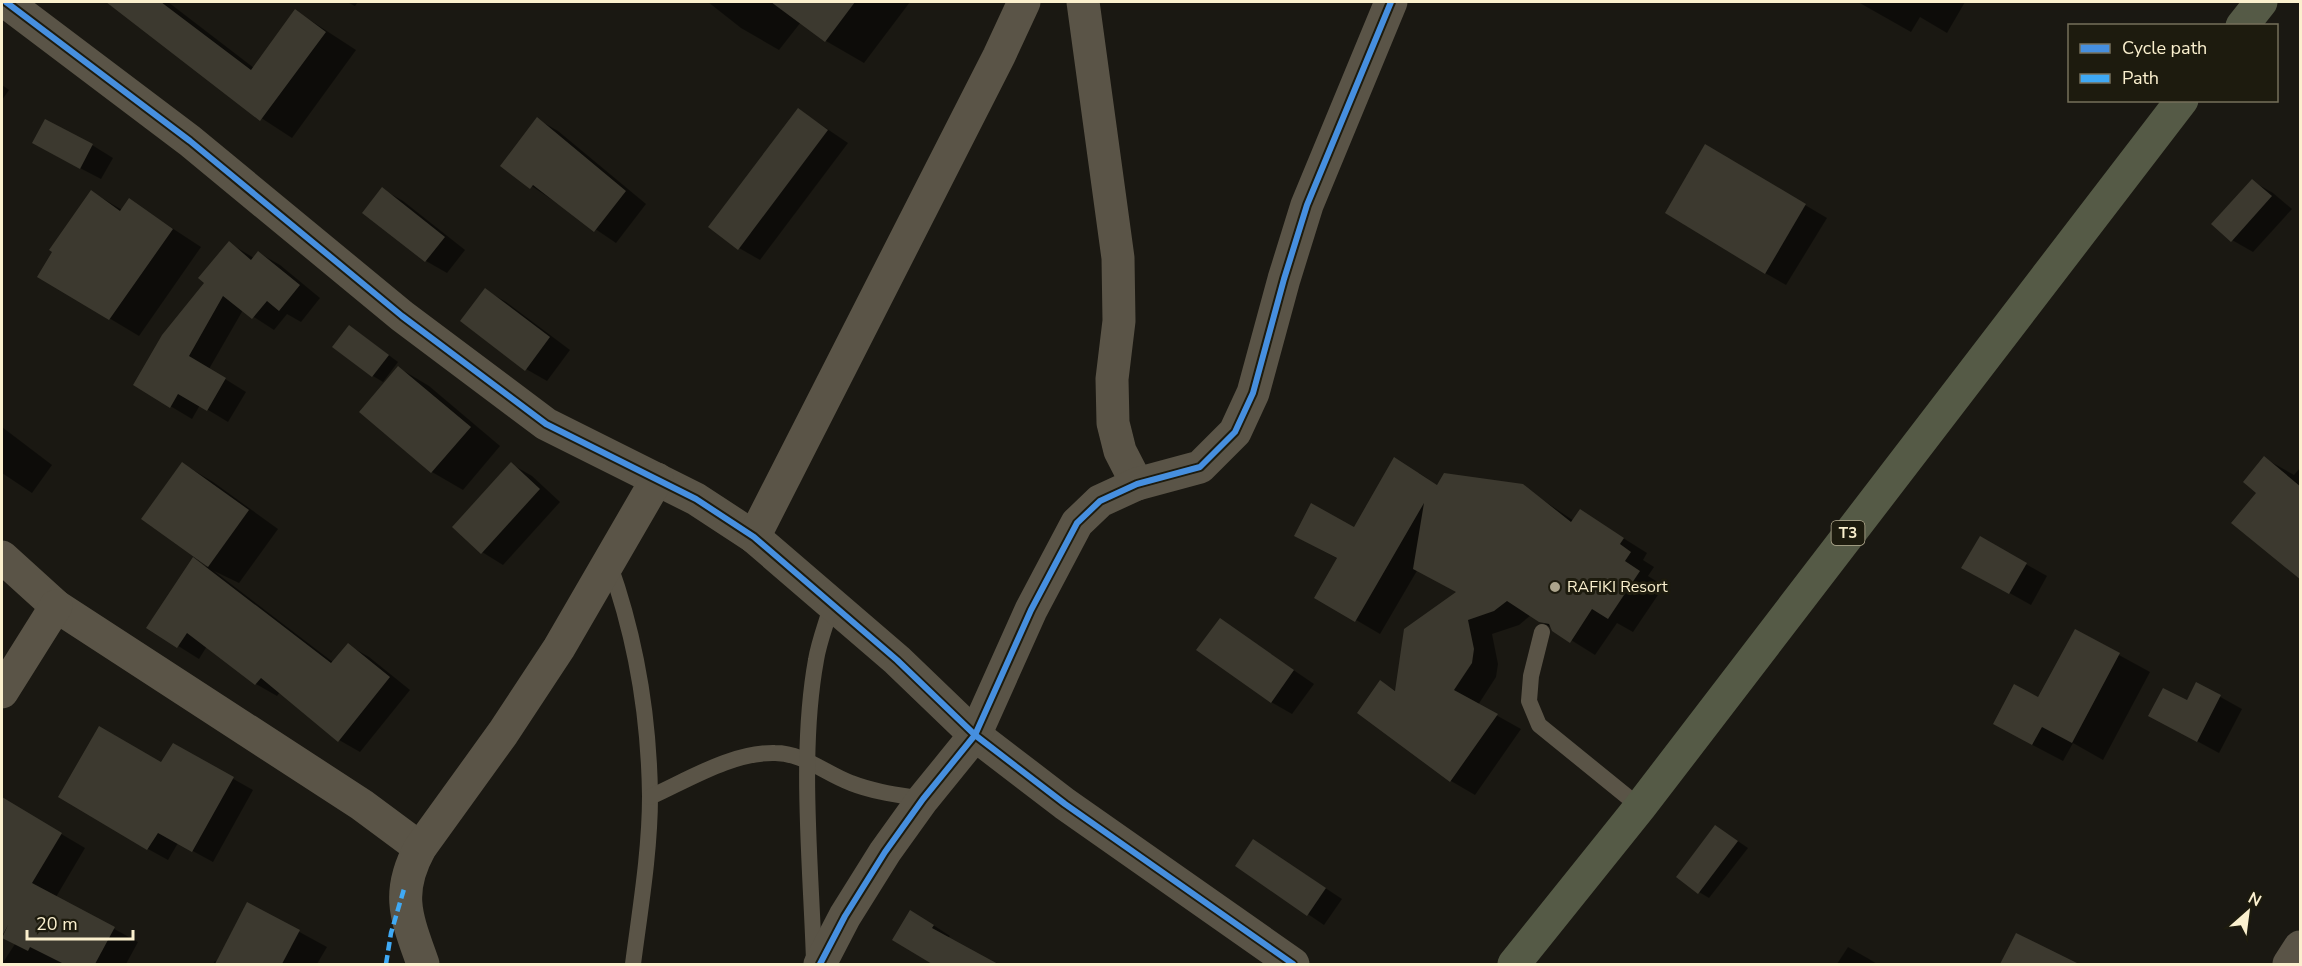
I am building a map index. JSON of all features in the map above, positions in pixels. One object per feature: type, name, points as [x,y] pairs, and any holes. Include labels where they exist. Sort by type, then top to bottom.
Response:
[{"type":"highway","points":[[2244,24],[2261,2]]},
{"type":"highway","name":"T3","points":[[1514,964],[1640,807],[2180,102]]},
{"type":"street","points":[[6,2],[190,141],[402,316],[546,424],[696,499],[754,537],[832,603],[975,735],[1074,810],[1293,964]]},
{"type":"street","points":[[754,537],[999,56],[1024,2]]},
{"type":"street","points":[[1083,2],[1118,258],[1119,321],[1112,379],[1113,423],[1120,451],[1137,484]]},
{"type":"street","points":[[820,964],[866,882],[923,799],[975,735],[1031,610],[1077,523],[1100,501],[1137,484],[1200,466],[1235,432],[1253,393],[1307,205],[1391,2]]},
{"type":"street","points":[[423,964],[409,922],[404,889],[410,866],[420,848],[503,733],[609,563],[657,479]]},
{"type":"street","points":[[2,557],[56,606],[362,805],[420,848]]},
{"type":"street","points":[[2,692],[56,606]]},
{"type":"street","points":[[2289,964],[2301,947]]},
{"type":"lane","points":[[609,563],[627,614],[637,660],[650,797],[633,964]]},
{"type":"lane","points":[[814,964],[809,761],[816,659],[832,603]]},
{"type":"lane","points":[[1542,632],[1531,676],[1528,700],[1539,725],[1640,807]]},
{"type":"lane","points":[[650,797],[714,768],[758,754],[777,753],[809,761],[849,783],[879,792],[923,799]]},
{"type":"building","points":[[106,2],[161,2],[251,70],[295,9],[326,32],[260,121]]},
{"type":"building","points":[[771,2],[855,2],[825,42]]},
{"type":"building","points":[[798,108],[828,130],[738,250],[708,227]]},
{"type":"building","points":[[537,117],[626,191],[594,232],[533,185],[530,189],[500,166]]},
{"type":"building","points":[[45,119],[93,144],[80,169],[32,143]]},
{"type":"building","points":[[1705,144],[1806,204],[1765,274],[1665,213]]},
{"type":"building","points":[[2252,179],[2272,196],[2231,242],[2211,224]]},
{"type":"building","points":[[382,187],[445,237],[425,262],[362,213]]},
{"type":"building","points":[[91,190],[120,211],[129,198],[173,229],[109,320],[37,277],[52,252],[49,250]]},
{"type":"building","points":[[229,241],[251,260],[258,251],[300,285],[279,311],[267,301],[252,319],[223,296],[189,356],[226,378],[207,411],[178,394],[170,408],[133,385],[162,335],[204,283],[198,278]]},
{"type":"building","points":[[485,288],[550,337],[525,371],[460,321]]},
{"type":"building","points":[[349,325],[389,355],[372,377],[332,347]]},
{"type":"building","points":[[398,366],[471,427],[431,473],[359,412]]},
{"type":"building","points":[[2264,456],[2301,487],[2301,580],[2231,523],[2256,493],[2243,482]]},
{"type":"building","points":[[1394,457],[1437,485],[1444,473],[1523,484],[1571,522],[1580,509],[1624,538],[1620,544],[1631,552],[1625,561],[1640,571],[1608,619],[1592,609],[1570,643],[1552,631],[1549,624],[1539,622],[1507,601],[1494,611],[1468,620],[1474,649],[1472,663],[1454,690],[1498,714],[1450,782],[1357,713],[1380,680],[1395,691],[1404,629],[1456,592],[1413,569],[1424,503],[1355,622],[1314,598],[1337,558],[1294,536],[1311,503],[1354,527]]},
{"type":"building","points":[[182,462],[249,510],[208,567],[141,519]]},
{"type":"building","points":[[511,462],[540,489],[481,554],[452,527]]},
{"type":"building","points":[[1980,536],[2027,563],[2009,594],[1961,568]]},
{"type":"building","points":[[193,557],[331,663],[348,643],[390,677],[338,742],[261,678],[255,685],[187,633],[177,648],[146,628]]},
{"type":"building","points":[[1220,618],[1294,670],[1271,703],[1196,650]]},
{"type":"building","points":[[2075,629],[2120,653],[2072,743],[2042,727],[2032,745],[1993,724],[2014,684],[2038,697]]},
{"type":"building","points":[[2196,682],[2221,695],[2197,742],[2148,716],[2163,688],[2187,700]]},
{"type":"building","points":[[99,726],[161,762],[173,743],[234,777],[192,852],[158,833],[147,850],[58,797]]},
{"type":"building","points":[[2,797],[62,833],[32,883],[115,927],[95,964],[64,964],[30,947],[28,951],[2,938],[8,925],[2,936]]},
{"type":"building","points":[[1715,825],[1738,841],[1698,894],[1676,877]]},
{"type":"building","points":[[1253,839],[1326,888],[1307,916],[1235,866]]},
{"type":"building","points":[[247,902],[300,930],[282,964],[215,964]]},
{"type":"building","points":[[910,910],[934,925],[932,928],[998,964],[932,964],[892,940]]},
{"type":"building","points":[[2016,933],[2079,964],[2000,964]]},
{"type":"marked path","points":[[386,964],[391,933],[404,889]]},
{"type":"cycle path","points":[[6,2],[190,141],[402,316],[546,424],[696,499],[754,537],[897,660],[975,735],[1065,804],[1293,964]]},
{"type":"cycle path","points":[[820,964],[845,916],[885,852],[923,799],[975,735],[1031,610],[1077,523],[1100,501],[1137,484],[1200,467],[1235,432],[1253,393],[1307,205],[1391,2]]},
{"type":"place","name":"RAFIKI Resort","points":[[1555,587]]}]
